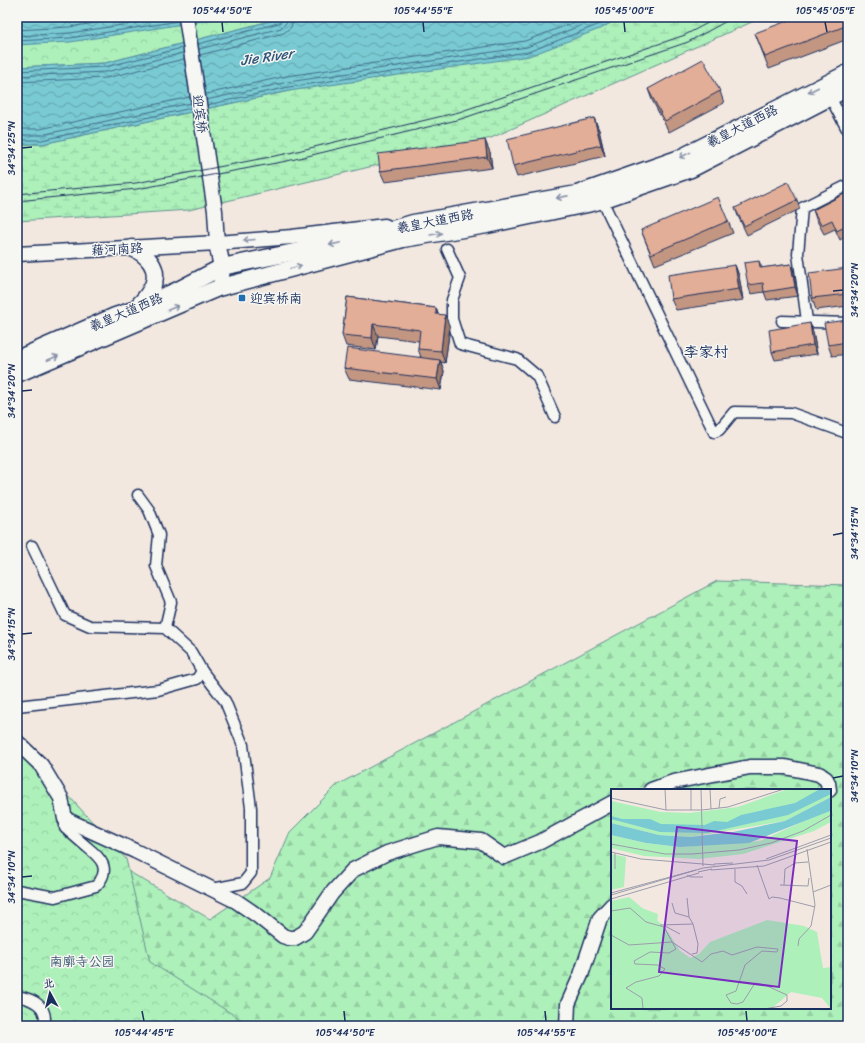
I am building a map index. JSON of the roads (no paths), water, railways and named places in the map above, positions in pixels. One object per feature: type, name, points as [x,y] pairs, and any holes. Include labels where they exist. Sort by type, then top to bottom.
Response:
[{"type":"main road","name":"羲皇大道西路","points":[[17,359],[115,316],[136,309],[178,290],[222,267],[362,238],[413,223],[577,194],[680,158],[848,73]]},
{"type":"main road","name":"羲皇大道西路","points":[[17,374],[218,288],[403,239],[487,225],[602,200],[691,169],[848,88]]},
{"type":"main road","points":[[217,243],[222,267],[218,288]]},
{"type":"main road","points":[[132,248],[141,252],[148,258],[153,266],[155,276],[154,285],[148,296],[136,309]]},
{"type":"street","name":"迎宾桥","points":[[186,17],[214,211],[217,243]]},
{"type":"street","points":[[830,97],[848,131]]},
{"type":"street","points":[[807,321],[798,254],[802,208],[848,185]]},
{"type":"street","points":[[602,200],[714,432],[719,430],[734,412],[791,413],[848,432]]},
{"type":"street","name":"藉河南路","points":[[17,254],[217,243],[413,223]]},
{"type":"street","points":[[447,249],[460,278],[452,300],[452,319],[460,344],[517,359],[537,376],[555,417]]},
{"type":"street","points":[[782,321],[848,323]]},
{"type":"street","points":[[138,495],[149,510],[159,535],[156,566],[171,602],[165,628]]},
{"type":"street","points":[[32,546],[65,615],[90,626],[165,628],[191,652],[202,671],[225,701],[243,745],[251,808],[251,873],[244,883],[212,889]]},
{"type":"street","points":[[17,706],[158,690],[197,679],[202,671]]},
{"type":"street","points":[[17,742],[41,765],[61,798],[65,828],[100,858],[104,870],[100,881],[96,886],[55,897],[17,890]]},
{"type":"street","points":[[654,789],[673,782],[750,767],[785,767],[819,774],[828,782],[829,789]]},
{"type":"street","points":[[65,819],[135,851],[236,901],[283,936],[295,938],[305,932],[332,893],[353,870],[387,853],[438,837],[481,841],[504,857],[540,842],[611,804]]},
{"type":"street","points":[[567,1026],[568,1004],[581,975],[600,918],[611,906]]},
{"type":"street","points":[[17,996],[29,998],[41,1007],[44,1014],[44,1026]]},
{"type":"water","points":[[17,17],[227,17],[70,42],[17,45]]},
{"type":"water","name":"Jie River","points":[[286,17],[620,17],[602,28],[529,56],[289,91],[42,144],[17,144],[17,67],[105,63]]},
{"type":"tram line","points":[[17,194],[136,183],[285,154],[459,112],[685,35],[719,17]]},
{"type":"tram line","points":[[17,201],[137,189],[287,161],[461,119],[688,42],[734,17]]},
{"type":"place","name":"迎宾桥南","points":[[242,298]]},
{"type":"district","name":"李家村","points":[[706,352]]},
{"type":"park label","name":"南廓寺公园","points":[[82,961]]}]
